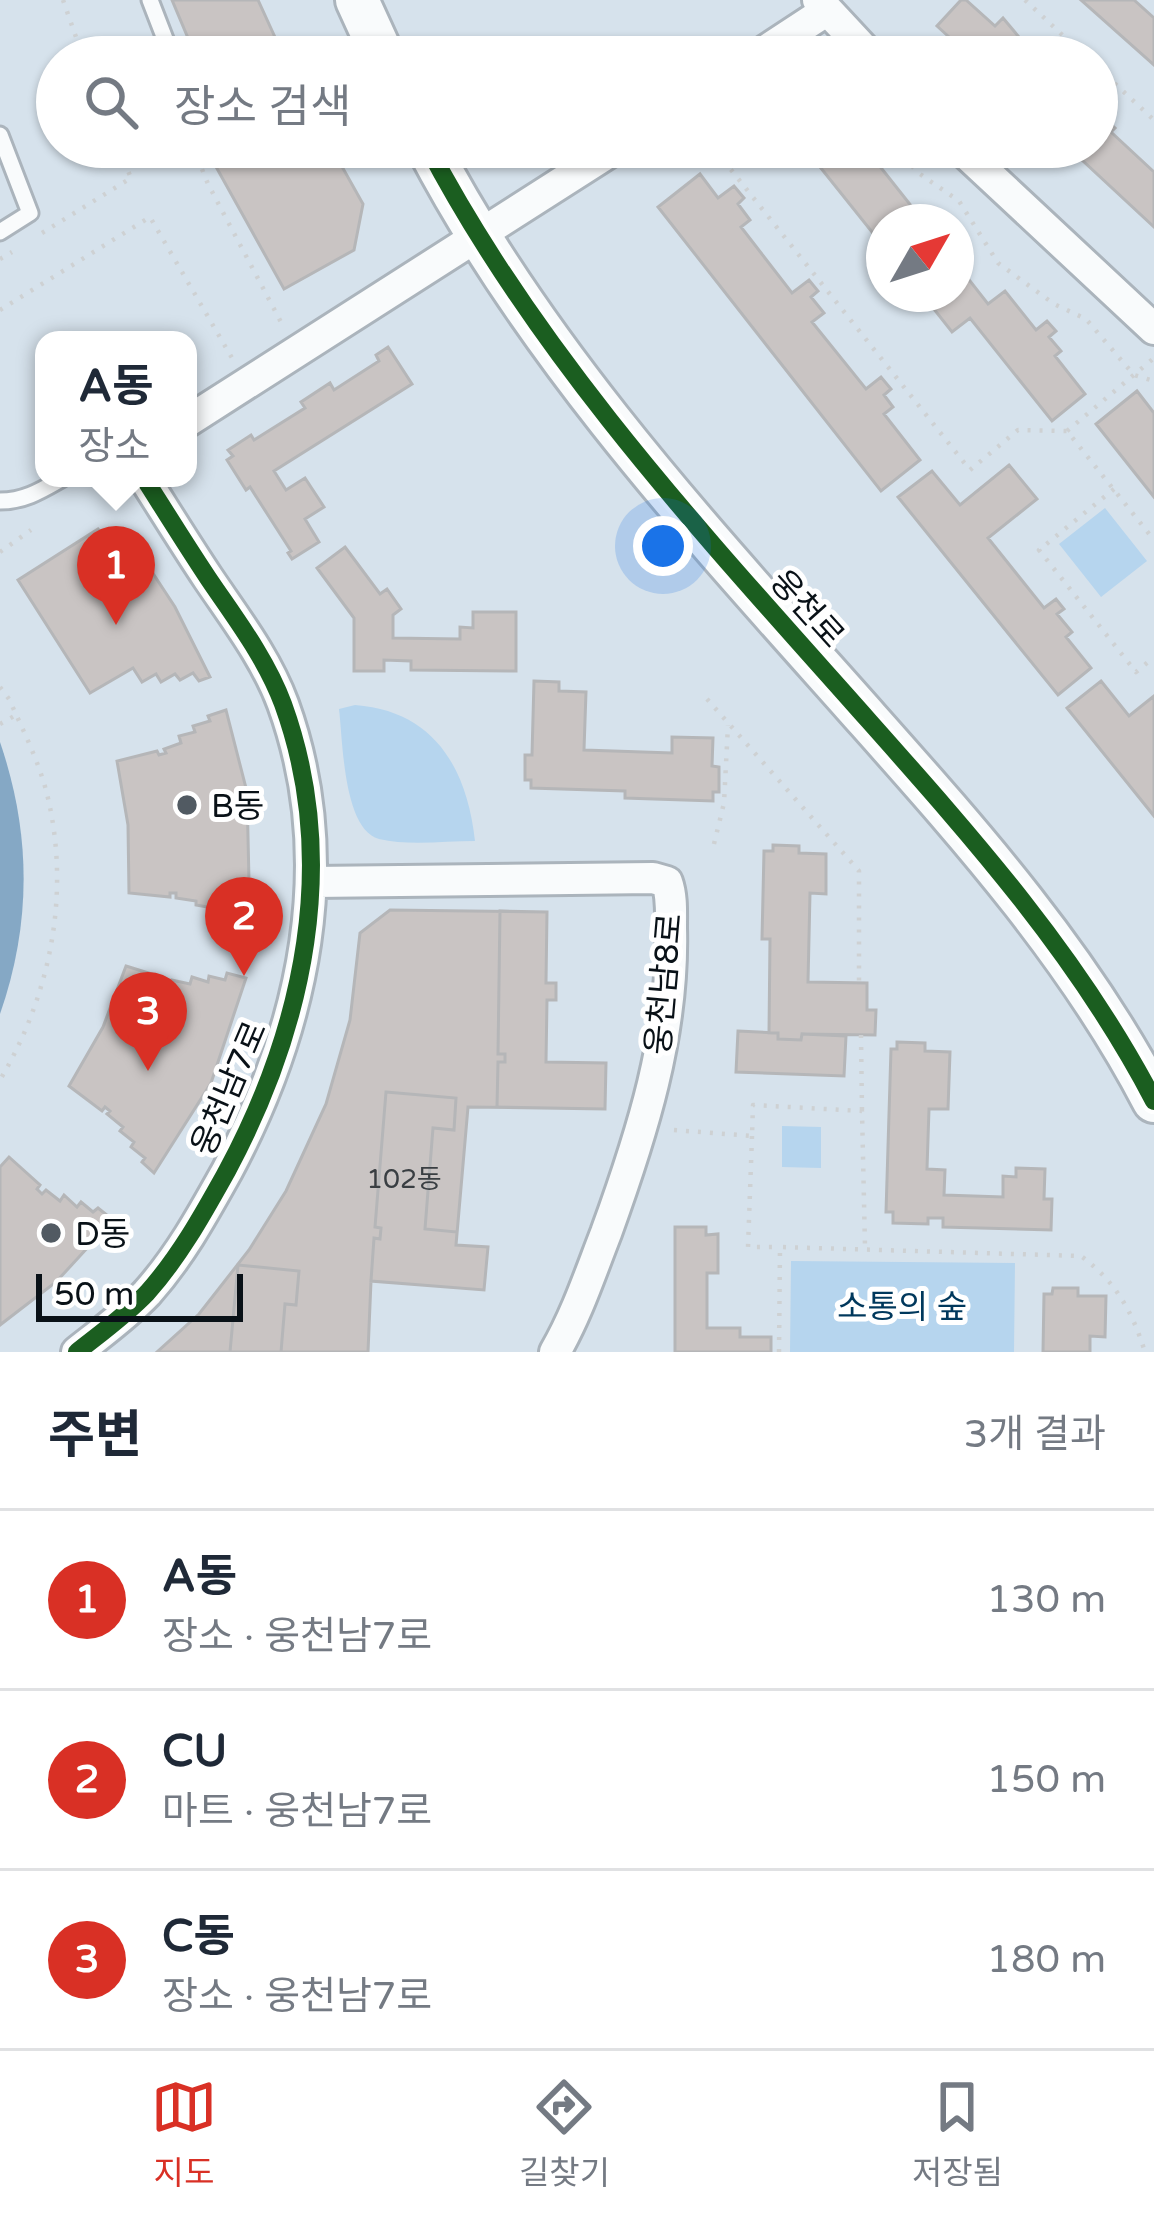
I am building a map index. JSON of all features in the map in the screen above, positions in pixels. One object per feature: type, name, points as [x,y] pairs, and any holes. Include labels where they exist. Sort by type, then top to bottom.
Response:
[{"type":"street","points":[[357,0],[373,36]]},
{"type":"street","points":[[783,36],[822,6],[851,36]]},
{"type":"street","name":"웅천로","points":[[440,168],[479,236],[555,347],[742,578],[1053,935],[1154,1101]]},
{"type":"street","points":[[197,415],[584,168]]},
{"type":"street","points":[[982,168],[1154,329]]},
{"type":"street","name":"웅천남7로","points":[[77,1352],[129,1310],[188,1242],[244,1139],[272,1076],[292,1012],[313,882],[305,785],[281,698],[252,642],[149,487]]},
{"type":"street","name":"웅천남8로","points":[[313,882],[662,878],[670,888],[667,1021],[652,1091],[574,1320],[555,1352]]},
{"type":"lane","points":[[151,0],[164,36]]},
{"type":"lane","points":[[0,135],[29,213],[0,232]]},
{"type":"lane","points":[[0,501],[48,487]]},
{"type":"path","points":[[63,0],[75,36]]},
{"type":"path","points":[[1025,0],[1064,36]]},
{"type":"path","points":[[1118,87],[1154,121]]},
{"type":"path","points":[[34,238],[131,178],[127,168]]},
{"type":"path","points":[[202,168],[296,351]]},
{"type":"path","points":[[730,168],[970,470],[1018,430],[1067,430],[1154,358]]},
{"type":"path","points":[[914,168],[958,201],[998,263],[1054,304],[1086,319],[1134,375],[1154,381]]},
{"type":"path","points":[[0,310],[150,217],[247,384]]},
{"type":"path","points":[[0,259],[17,249]]},
{"type":"path","points":[[1067,430],[1154,540]]},
{"type":"path","points":[[1114,489],[1039,550],[1136,672],[1154,657]]},
{"type":"path","points":[[0,552],[32,530]]},
{"type":"path","points":[[0,687],[46,792],[58,884],[51,955],[22,1038],[0,1080]]},
{"type":"path","points":[[707,699],[860,871],[859,983]]},
{"type":"path","points":[[0,724],[16,715]]},
{"type":"path","points":[[714,844],[724,803],[728,723]]},
{"type":"path","points":[[861,1035],[865,1250]]},
{"type":"path","points":[[862,1111],[754,1105],[748,1247],[1081,1256],[1124,1299],[1144,1352]]},
{"type":"path","points":[[674,1130],[752,1136]]},
{"type":"path","points":[[779,1352],[780,1247]]},
{"type":"green space","points":[[1105,508],[1147,561],[1101,597],[1059,544]]},
{"type":"green space","points":[[355,705],[406,719],[442,748],[464,790],[475,841],[402,842],[367,832],[352,802],[342,741],[339,709]]},
{"type":"green space","points":[[782,1126],[821,1127],[821,1168],[782,1167]]},
{"type":"green space","name":"소통의 숲","points":[[791,1261],[1015,1263],[1014,1352],[790,1352]]},
{"type":"shaded area","points":[[0,742],[18,810],[24,878],[18,945],[0,1014]]},
{"type":"building","points":[[172,0],[258,0],[274,36],[187,36]]},
{"type":"building","points":[[966,0],[995,26],[1003,18],[1018,36],[948,36],[937,26]]},
{"type":"building","points":[[1081,0],[1134,0],[1154,18],[1154,65]]},
{"type":"building","points":[[1118,139],[1154,172],[1154,227],[1091,168],[1118,168]]},
{"type":"building","points":[[217,168],[343,168],[363,204],[354,250],[284,289]]},
{"type":"building","points":[[821,168],[881,168],[910,204],[866,204],[866,225]]},
{"type":"building","points":[[700,174],[718,198],[734,186],[744,198],[738,204],[750,220],[741,227],[792,293],[809,280],[818,291],[811,297],[824,313],[812,322],[866,389],[881,377],[891,389],[884,395],[893,407],[884,414],[920,460],[881,491],[658,207]]},
{"type":"building","points":[[974,286],[988,304],[1005,291],[1036,330],[1047,321],[1056,331],[1049,337],[1061,351],[1055,356],[1085,394],[1052,421],[970,318],[952,332],[936,312],[974,312]]},
{"type":"building","points":[[388,347],[412,384],[274,471],[286,490],[305,478],[324,507],[305,519],[319,542],[292,559],[250,487],[246,490],[227,460],[233,456],[228,450],[251,435],[254,440],[305,408],[301,402],[330,383],[334,390],[379,361],[376,355]]},
{"type":"building","points":[[1137,391],[1154,413],[1154,497],[1096,424]]},
{"type":"building","points":[[1009,465],[1037,499],[988,538],[1044,608],[1056,599],[1064,609],[1057,614],[1072,632],[1066,637],[1091,668],[1058,695],[898,497],[932,471],[960,505]]},
{"type":"building","points":[[98,529],[103,535],[111,530],[131,540],[175,607],[210,677],[199,681],[193,673],[180,680],[175,674],[161,682],[156,674],[142,682],[133,668],[90,693],[18,580]]},
{"type":"building","points":[[345,547],[380,594],[387,589],[401,609],[393,615],[393,638],[460,639],[460,627],[473,628],[473,612],[516,612],[516,671],[411,670],[411,661],[384,660],[384,671],[354,671],[354,618],[317,568]]},
{"type":"building","points":[[534,681],[559,682],[559,691],[586,692],[584,750],[672,753],[672,737],[713,738],[712,766],[719,767],[719,792],[713,792],[713,801],[625,798],[625,791],[531,788],[531,780],[525,780],[525,755],[532,755]]},
{"type":"building","points":[[1101,681],[1129,716],[1154,696],[1154,816],[1067,708]]},
{"type":"building","name":"B동","points":[[226,710],[247,792],[250,926],[230,922],[231,916],[213,914],[213,908],[196,905],[196,901],[176,898],[176,893],[170,897],[129,893],[128,825],[117,761],[166,753],[164,749],[181,743],[179,736],[195,732],[193,726]]},
{"type":"building","points":[[773,845],[826,854],[826,894],[810,893],[808,982],[867,983],[867,1010],[876,1010],[875,1035],[802,1034],[801,1040],[778,1039],[778,1033],[769,1033],[770,939],[762,939],[764,851],[773,851]]},
{"type":"building","points":[[390,910],[547,912],[546,983],[556,983],[556,1000],[547,1000],[546,1062],[606,1063],[605,1109],[468,1107],[456,1245],[488,1247],[484,1290],[371,1281],[368,1352],[157,1352],[199,1314],[249,1250],[286,1191],[326,1104],[350,1020],[360,933]]},
{"type":"building","points":[[500,911],[547,912],[546,983],[556,983],[556,1000],[547,1000],[546,1062],[606,1063],[605,1109],[497,1107],[498,1062],[505,1062],[505,1054],[498,1054]]},
{"type":"building","points":[[126,966],[165,978],[171,985],[172,980],[190,984],[192,977],[225,980],[227,973],[246,978],[211,1083],[154,1173],[131,1147],[134,1142],[120,1131],[123,1127],[107,1114],[110,1111],[105,1107],[102,1111],[69,1086],[103,1027]]},
{"type":"building","points":[[738,1031],[778,1033],[778,1039],[801,1040],[802,1034],[846,1036],[844,1076],[736,1072]]},
{"type":"building","points":[[897,1042],[925,1043],[925,1051],[950,1052],[948,1109],[929,1109],[927,1169],[945,1170],[944,1195],[1003,1197],[1003,1176],[1016,1177],[1016,1168],[1045,1169],[1044,1199],[1052,1199],[1051,1230],[943,1227],[943,1218],[928,1218],[928,1224],[893,1223],[893,1212],[886,1212],[891,1049],[897,1049]]},
{"type":"building","points":[[386,1092],[456,1098],[454,1130],[433,1128],[425,1229],[457,1232],[456,1245],[488,1247],[484,1290],[371,1281],[374,1238],[380,1239],[381,1228],[375,1227]]},
{"type":"building","name":"D동","points":[[9,1157],[40,1185],[37,1189],[42,1194],[46,1190],[60,1201],[64,1195],[77,1207],[81,1202],[93,1212],[98,1208],[113,1220],[56,1282],[0,1325],[0,1167]]},
{"type":"building","points":[[675,1227],[706,1227],[706,1235],[718,1234],[718,1273],[707,1273],[707,1328],[740,1328],[740,1337],[771,1337],[771,1352],[675,1352]]},
{"type":"building","points":[[238,1265],[299,1271],[296,1305],[285,1304],[281,1352],[230,1352]]},
{"type":"building","points":[[1053,1288],[1078,1288],[1078,1296],[1106,1296],[1105,1337],[1090,1336],[1090,1352],[1043,1352],[1044,1294],[1052,1294]]},
{"type":"cycle path","points":[[440,168],[518,296],[569,368],[679,505],[1016,893],[1090,993],[1154,1101]]},
{"type":"cycle path","points":[[77,1352],[131,1309],[159,1279],[227,1171],[254,1116],[294,1001],[311,883],[300,763],[283,704],[259,654],[150,487]]},
{"type":"place","name":"A동","points":[[116,625]]},
{"type":"place","name":"B동","points":[[187,805]]},
{"type":"place","name":"CU","points":[[244,976]]},
{"type":"place","name":"C동","points":[[148,1071]]},
{"type":"place","name":"D동","points":[[51,1233]]}]
